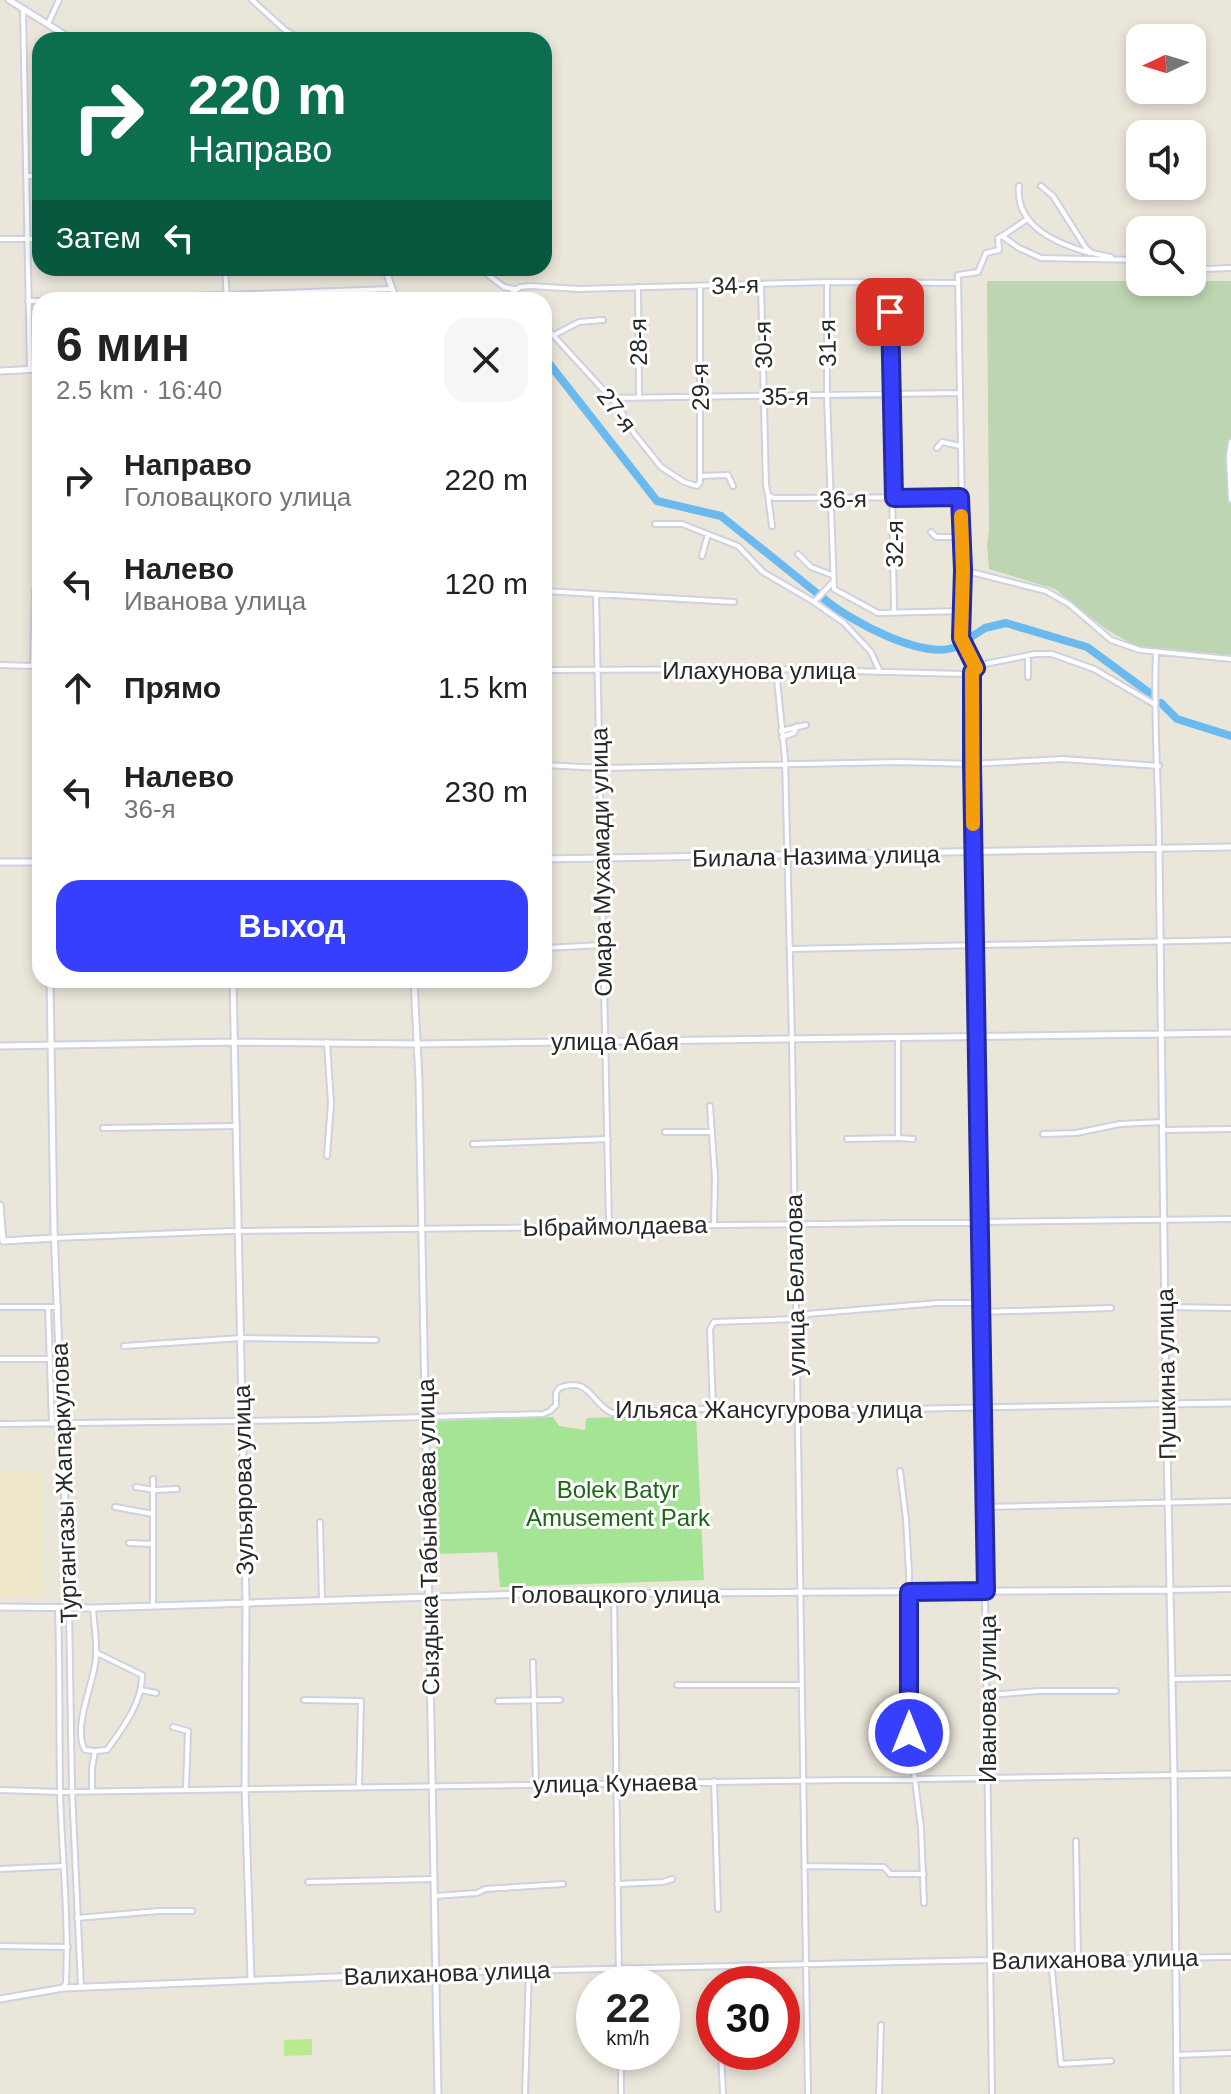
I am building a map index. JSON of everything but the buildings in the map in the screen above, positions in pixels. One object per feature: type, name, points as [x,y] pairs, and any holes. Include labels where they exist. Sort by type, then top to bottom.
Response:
[{"type":"street","points":[[9,0],[60,32]]},
{"type":"street","points":[[48,24],[59,0]]},
{"type":"street","points":[[252,0],[288,32]]},
{"type":"street","points":[[0,371],[30,370],[23,9]]},
{"type":"street","points":[[26,176],[32,176]]},
{"type":"street","points":[[1019,186],[1027,217],[1040,232],[1092,253],[1125,259]]},
{"type":"street","points":[[1041,186],[1053,196],[1078,238],[1092,253]]},
{"type":"street","points":[[1027,217],[1025,222],[998,238],[999,250],[986,253],[978,272],[958,275],[963,570],[961,638],[976,668],[1028,655],[1052,654],[1071,659],[1154,704]]},
{"type":"street","points":[[1002,236],[1041,258],[1125,259]]},
{"type":"street","points":[[0,239],[32,239]]},
{"type":"street","points":[[1206,269],[1231,268]]},
{"type":"street","points":[[388,276],[395,292]]},
{"type":"street","points":[[490,276],[515,290]]},
{"type":"street","name":"34-я","points":[[515,290],[530,286],[579,289],[828,282],[958,283]]},
{"type":"street","name":"31-я","points":[[828,282],[827,396],[832,583]]},
{"type":"street","name":"30-я","points":[[761,284],[766,485],[772,526]]},
{"type":"street","points":[[820,284],[826,290]]},
{"type":"street","name":"32-я","points":[[889,284],[894,613]]},
{"type":"street","name":"29-я","points":[[697,486],[700,476],[700,286]]},
{"type":"street","name":"28-я","points":[[638,287],[639,398]]},
{"type":"street","points":[[338,292],[394,289]]},
{"type":"street","points":[[554,335],[579,322],[603,320]]},
{"type":"street","name":"27-я","points":[[554,335],[611,398],[661,467],[684,482],[697,486]]},
{"type":"street","name":"35-я","points":[[611,398],[959,393]]},
{"type":"street","points":[[937,448],[942,442],[960,446]]},
{"type":"street","points":[[1231,442],[1231,500]]},
{"type":"street","points":[[700,476],[728,475],[733,486]]},
{"type":"street","name":"36-я","points":[[770,499],[960,497]]},
{"type":"street","points":[[655,524],[682,524],[738,546],[763,572],[814,602],[853,633],[871,652],[880,672]]},
{"type":"street","points":[[931,532],[936,537],[962,537]]},
{"type":"street","points":[[702,556],[708,534]]},
{"type":"street","points":[[798,554],[811,567],[832,575]]},
{"type":"street","points":[[963,570],[1046,591],[1069,604],[1111,640],[1156,653],[1231,659]]},
{"type":"street","points":[[814,602],[832,583],[834,589],[878,613],[963,611]]},
{"type":"street","points":[[552,591],[734,602]]},
{"type":"street","name":"Омара Мухамади улица","points":[[596,594],[609,1225]]},
{"type":"street","name":"Пушкина улица","points":[[1156,653],[1154,704],[1159,766],[1162,941],[1177,2094]]},
{"type":"street","points":[[1028,655],[1028,677]]},
{"type":"street","points":[[0,665],[32,666]]},
{"type":"street","name":"Иванова улица","points":[[976,668],[972,672],[972,764],[992,2094]]},
{"type":"street","name":"Илахунова улица","points":[[552,670],[776,669],[964,674],[972,678]]},
{"type":"street","name":"улица Белалова","points":[[776,669],[784,765],[790,949],[808,2094]]},
{"type":"street","points":[[782,734],[794,733],[797,726],[806,725]]},
{"type":"street","points":[[552,765],[899,762],[923,765],[1063,759],[1159,766]]},
{"type":"street","name":"Билала Назима улица","points":[[552,859],[1231,847]]},
{"type":"street","points":[[0,862],[32,862]]},
{"type":"street","points":[[790,949],[1231,940]]},
{"type":"street","points":[[552,948],[602,945]]},
{"type":"street","name":"Тургангазы Жапаркулова","points":[[50,988],[55,1238],[81,1987]]},
{"type":"street","name":"Зульярова улица","points":[[233,988],[246,1601],[245,1787],[251,1980]]},
{"type":"street","name":"Сыздыка Табынбаева улица","points":[[414,988],[438,2094]]},
{"type":"street","name":"улица Абая","points":[[0,1046],[234,1042],[417,1044],[1231,1033]]},
{"type":"street","points":[[898,1038],[898,1138]]},
{"type":"street","points":[[327,1042],[331,1103],[327,1156]]},
{"type":"street","points":[[710,1106],[714,1224]]},
{"type":"street","points":[[1043,1134],[1163,1122]]},
{"type":"street","points":[[103,1128],[237,1126]]},
{"type":"street","points":[[1163,1130],[1231,1129]]},
{"type":"street","points":[[665,1132],[712,1132]]},
{"type":"street","points":[[473,1144],[608,1139]]},
{"type":"street","points":[[847,1139],[913,1139]]},
{"type":"street","points":[[0,1205],[1,1242]]},
{"type":"street","name":"Ыбраймолдаева","points":[[1,1242],[237,1231],[1231,1219]]},
{"type":"street","points":[[713,1408],[710,1329],[714,1322],[938,1303],[981,1303]]},
{"type":"street","points":[[0,1307],[59,1307]]},
{"type":"street","points":[[48,1307],[52,1424]]},
{"type":"street","points":[[1166,1307],[1231,1308]]},
{"type":"street","points":[[981,1312],[1111,1308]]},
{"type":"street","points":[[124,1346],[241,1338],[376,1340]]},
{"type":"street","points":[[0,1359],[50,1359]]},
{"type":"street","name":"Ильяса Жансугурова улица","points":[[0,1424],[543,1414],[556,1405],[559,1388],[574,1385],[589,1391],[602,1407],[612,1413],[713,1408],[799,1411],[1231,1403]]},
{"type":"street","points":[[900,1471],[906,1519],[909,1592],[909,1733],[924,1874],[924,1903]]},
{"type":"street","points":[[153,1479],[153,1605]]},
{"type":"street","points":[[136,1487],[177,1489]]},
{"type":"street","points":[[985,1507],[1231,1501]]},
{"type":"street","points":[[115,1507],[153,1514]]},
{"type":"street","points":[[320,1522],[322,1600]]},
{"type":"street","points":[[129,1543],[152,1544]]},
{"type":"street","name":"Головацкого улица","points":[[0,1607],[93,1608],[523,1594],[1231,1589]]},
{"type":"street","points":[[614,1594],[618,1966]]},
{"type":"street","name":"Тургангазы Жапаркулова","points":[[58,1607],[60,1792],[68,1947],[63,1988]]},
{"type":"street","points":[[93,1608],[97,1653],[81,1744],[85,1750],[95,1751],[107,1750],[125,1724],[141,1690],[142,1675],[97,1653]]},
{"type":"street","points":[[533,1662],[536,1784]]},
{"type":"street","points":[[1172,1679],[1231,1678]]},
{"type":"street","points":[[677,1685],[800,1685]]},
{"type":"street","points":[[141,1690],[156,1693]]},
{"type":"street","points":[[988,1695],[1039,1691],[1116,1691]]},
{"type":"street","points":[[304,1700],[361,1701],[359,1786]]},
{"type":"street","points":[[498,1701],[560,1700]]},
{"type":"street","points":[[173,1727],[188,1731],[186,1788]]},
{"type":"street","points":[[92,1790],[95,1751]]},
{"type":"street","name":"улица Кунаева","points":[[0,1790],[60,1792],[1231,1774]]},
{"type":"street","points":[[714,1781],[718,1909]]},
{"type":"street","points":[[1076,1841],[1078,1958]]},
{"type":"street","points":[[0,1869],[64,1866]]},
{"type":"street","points":[[804,1866],[884,1867],[890,1874],[924,1874]]},
{"type":"street","points":[[308,1882],[433,1879]]},
{"type":"street","points":[[617,1884],[672,1879]]},
{"type":"street","points":[[434,1896],[563,1884]]},
{"type":"street","points":[[77,1918],[192,1911]]},
{"type":"street","points":[[0,1946],[68,1947]]},
{"type":"street","name":"Валиханова улица","points":[[680,1967],[1231,1957]]},
{"type":"street","points":[[1051,1959],[1061,2064],[1111,2061]]},
{"type":"street","name":"Валиханова улица","points":[[0,1999],[81,1987],[576,1969]]},
{"type":"street","points":[[525,2094],[529,1970]]},
{"type":"street","points":[[879,2094],[881,2025]]},
{"type":"street","points":[[1177,2055],[1231,2053]]},
{"type":"street","points":[[621,2070],[621,2094]]},
{"type":"street","points":[[722,2070],[723,2094]]},
{"type":"shaded area","points":[[41,1471],[44,1596],[0,1597],[0,1472]]},
{"type":"green space","points":[[987,281],[1126,281],[1126,296],[1206,296],[1206,281],[1231,281],[1231,655],[1135,646],[1106,629],[1055,589],[989,569]]},
{"type":"green space","name":"Bolek Batyr Amusement Park","points":[[696,1414],[704,1580],[500,1587],[497,1552],[438,1554],[435,1421],[553,1417],[559,1426],[585,1430],[586,1419],[590,1418]]},
{"type":"green space","points":[[312,2039],[312,2055],[284,2056],[284,2040]]},
{"type":"waterway","points":[[552,367],[657,501],[721,516],[818,594]]},
{"type":"waterway","points":[[823,598],[868,627],[907,644],[944,649],[958,646]]},
{"type":"waterway","points":[[968,639],[985,628],[1006,623],[1087,647],[1151,694]]},
{"type":"waterway","points":[[1161,703],[1177,719],[1231,736]]},
{"type":"slow traffic","points":[[961,516],[961,638],[976,668],[972,672],[973,824]]},
{"type":"route","points":[[890,312],[894,498],[960,497],[963,570],[961,638],[976,668],[972,672],[972,764],[986,1591],[909,1592],[909,1733]]}]
